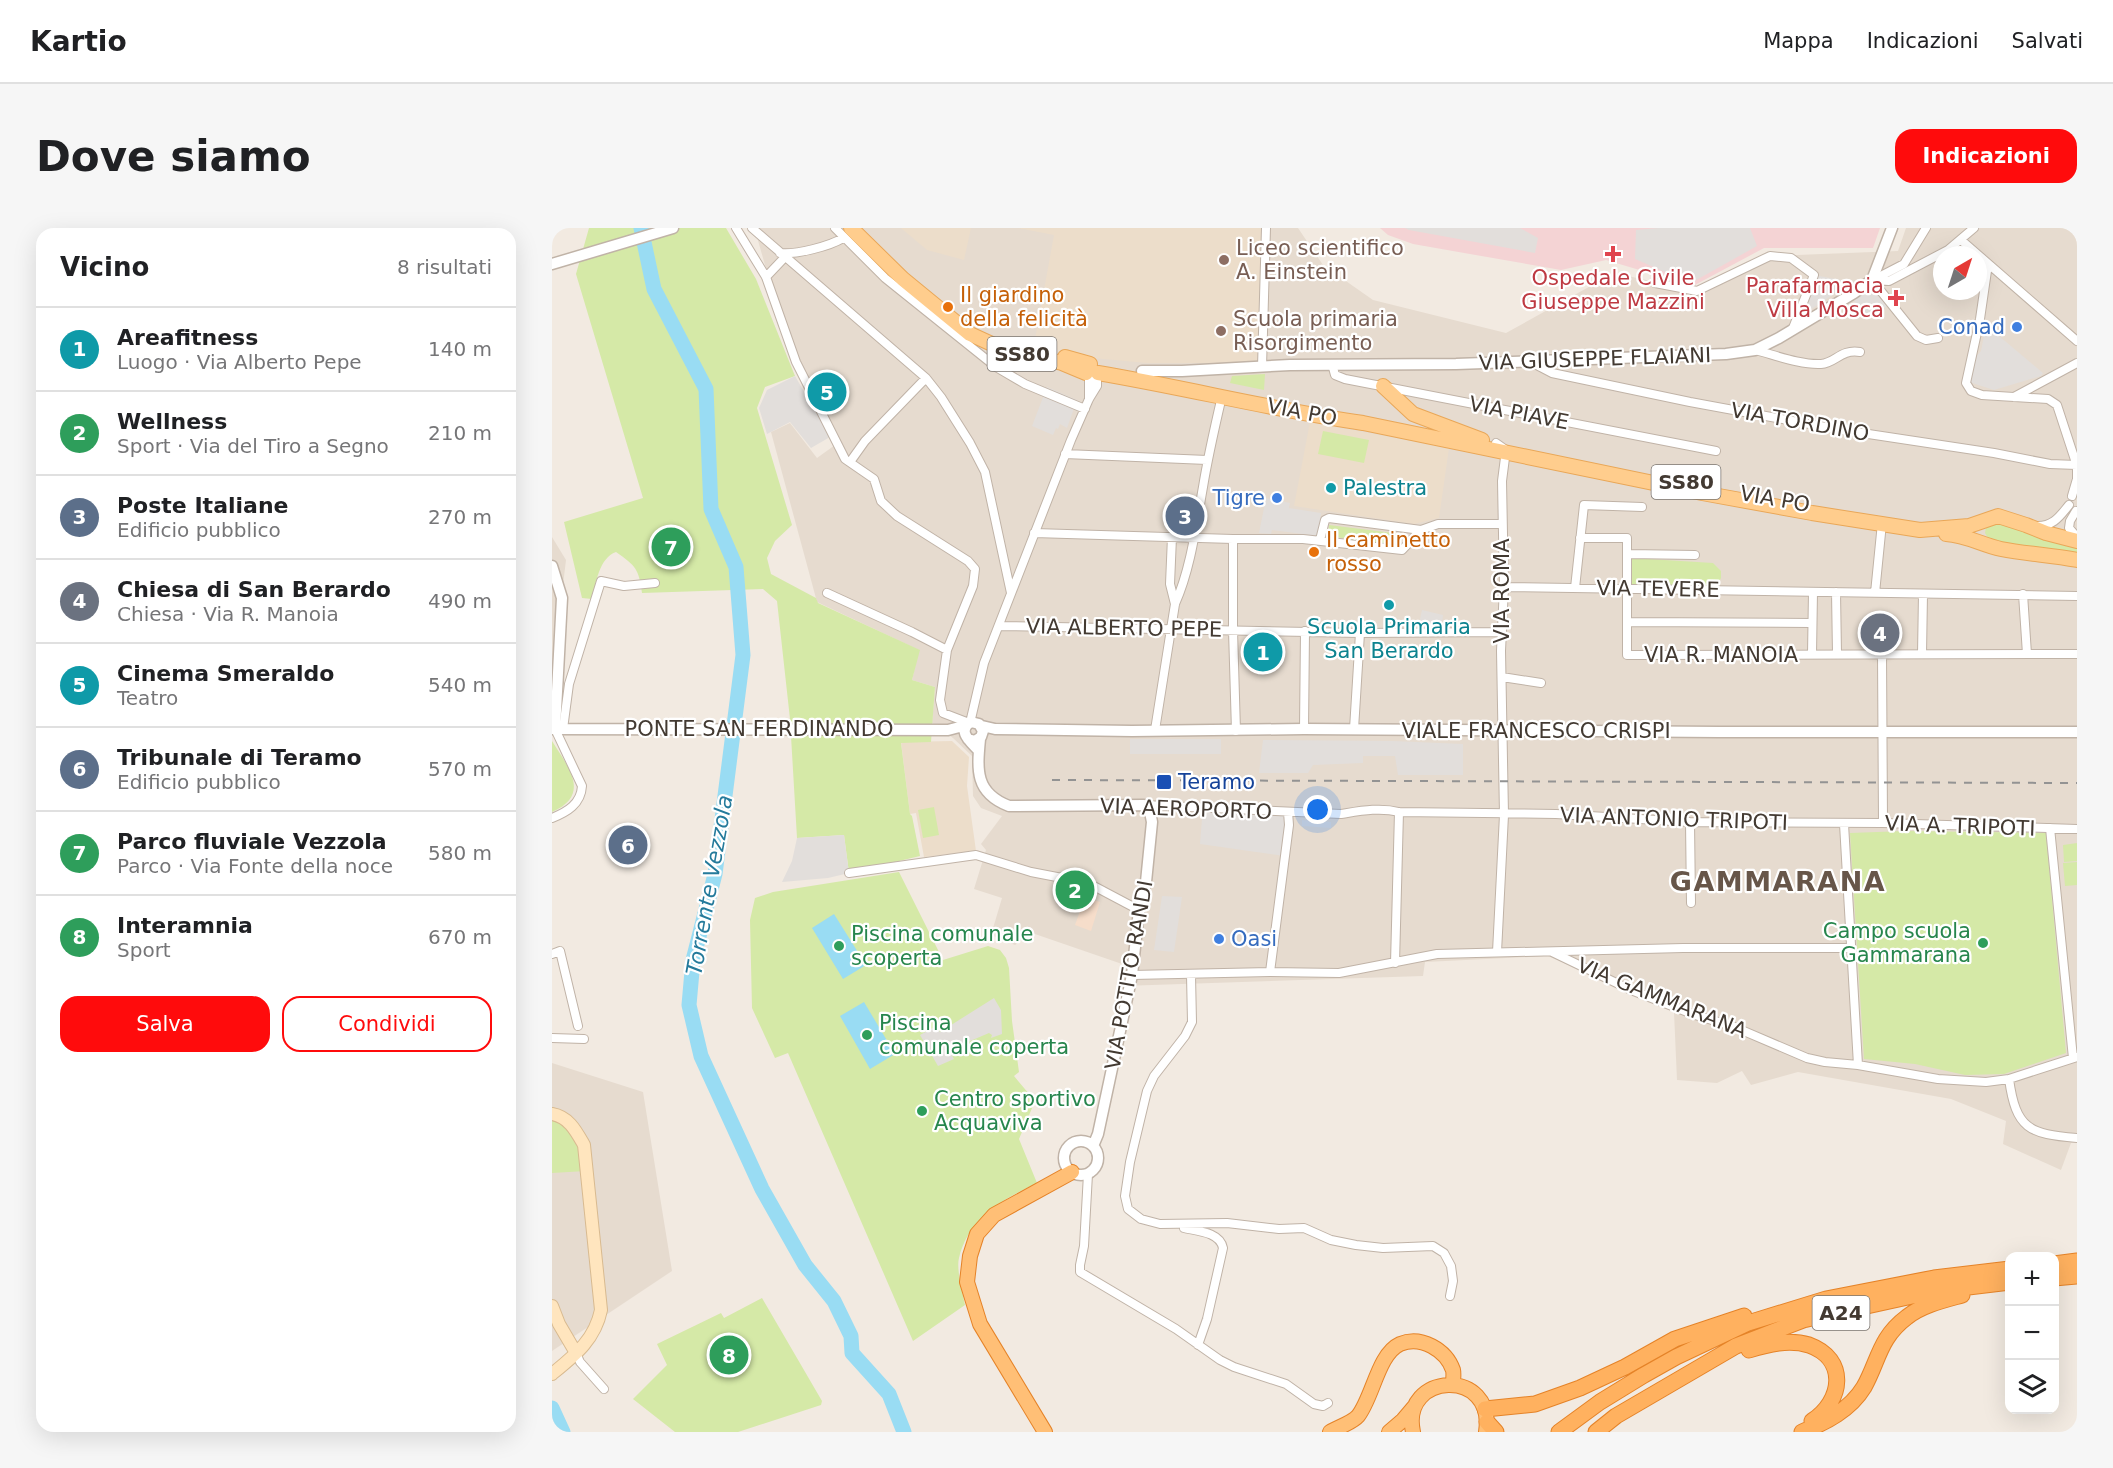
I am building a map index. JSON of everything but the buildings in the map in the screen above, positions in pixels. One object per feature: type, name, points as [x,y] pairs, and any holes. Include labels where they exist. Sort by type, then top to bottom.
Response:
[{"type":"highway","points":[[1045,1432],[980,1324],[967,1282],[970,1256],[976,1234],[994,1215],[1072,1173]]},
{"type":"highway","points":[[2059,1263],[2077,1261]]},
{"type":"highway","name":"A24","points":[[1559,1432],[1600,1402],[1676,1357],[1748,1323],[1826,1299],[1934,1278],[2005,1270]]},
{"type":"highway","points":[[2059,1278],[2077,1276]]},
{"type":"highway","points":[[1802,1432],[1821,1425],[1847,1407],[1863,1388],[1878,1353],[1898,1324],[1922,1308],[2005,1283]]},
{"type":"highway","name":"A24","points":[[1596,1432],[1616,1416],[1736,1346],[1803,1320],[1935,1291],[2005,1283]]},
{"type":"highway","points":[[1389,1432],[1403,1420],[1422,1396],[1441,1385],[1453,1384],[1472,1392],[1488,1424],[1580,1388],[1675,1339],[1760,1311],[1826,1299]]},
{"type":"highway","points":[[1330,1432],[1358,1416],[1390,1351],[1401,1344],[1423,1342],[1436,1347],[1453,1371],[1453,1384]]},
{"type":"highway","points":[[1678,1379],[1742,1352],[1767,1345],[1797,1343],[1818,1350],[1830,1362],[1837,1378],[1837,1390],[1832,1402],[1819,1417],[1796,1432]]},
{"type":"highway","points":[[1413,1432],[1412,1417],[1415,1406]]},
{"type":"main road","name":"SS80","points":[[847,233],[963,327],[1092,371],[1139,375],[1175,374]]},
{"type":"main road","name":"VIA PO","points":[[1175,374],[1311,408],[1437,427],[1501,447],[1713,495],[1812,513],[1920,530],[1969,526],[1986,520]]},
{"type":"main road","name":"VIA PO","points":[[1139,375],[1309,415],[1513,449],[1590,465],[1597,463],[1703,486],[1814,506],[1879,523]]},
{"type":"main road","points":[[1363,423],[1371,421],[1433,433],[1437,427],[1413,414],[1383,386]]},
{"type":"main road","name":"SS80","points":[[1986,520],[1998,516],[2046,533],[2077,539]]},
{"type":"main road","points":[[1986,520],[1981,533],[1991,546]]},
{"type":"main road","name":"VIA PO","points":[[1933,530],[1960,535],[1991,546]]},
{"type":"main road","name":"SS80","points":[[1991,546],[2077,560]]},
{"type":"main road","points":[[552,1114],[560,1116],[572,1125],[584,1145],[601,1310],[598,1325],[576,1353],[552,1374]]},
{"type":"main road","points":[[552,1306],[576,1353]]},
{"type":"street","points":[[552,264],[673,228]]},
{"type":"street","points":[[736,228],[766,277],[796,362],[839,448],[850,462],[874,479],[881,501],[897,516],[968,561],[975,569],[974,586],[947,650],[940,700],[941,710],[945,714],[974,730],[975,703],[984,663],[1065,454],[1089,399],[1092,371]]},
{"type":"street","points":[[752,228],[786,254],[793,265],[926,378],[953,415],[985,472],[1011,593]]},
{"type":"street","points":[[835,228],[847,233],[885,278],[996,368],[1026,384],[1085,409]]},
{"type":"street","points":[[1262,367],[1266,228]]},
{"type":"street","points":[[1872,280],[1893,228]]},
{"type":"street","points":[[1872,280],[1904,264],[1926,228]]},
{"type":"street","name":"VIA GIUSEPPE FLAIANI","points":[[1175,374],[1332,364],[1456,364],[1726,354],[1755,350],[1854,293],[1872,280],[1889,281],[1948,250],[1974,228]]},
{"type":"street","points":[[766,277],[786,254],[830,244],[847,233]]},
{"type":"street","points":[[1961,240],[2077,341]]},
{"type":"street","points":[[1655,283],[1697,291],[1770,255],[1791,258],[1814,275],[1794,328]]},
{"type":"street","points":[[1988,264],[1980,319],[1966,383],[1971,391],[1982,395],[2048,399],[2057,405],[2077,465],[2074,503],[2069,528],[2077,539]]},
{"type":"street","points":[[1872,280],[1917,336],[1926,340],[1938,338]]},
{"type":"street","points":[[1755,350],[1808,363],[1823,364],[1849,350],[1860,352]]},
{"type":"street","name":"VIA TORDINO","points":[[1527,360],[1552,372],[1690,402],[2050,464],[2077,465]]},
{"type":"street","points":[[2013,398],[2077,363]]},
{"type":"street","name":"VIA PIAVE","points":[[1332,364],[1335,375],[1344,379],[1716,451]]},
{"type":"street","points":[[850,462],[865,441],[926,378]]},
{"type":"street","points":[[1155,730],[1175,604],[1194,537],[1207,460],[1222,396]]},
{"type":"street","name":"VIA ROMA","points":[[1497,952],[1504,815],[1502,632],[1504,587],[1501,447]]},
{"type":"street","points":[[1065,454],[1207,460]]},
{"type":"street","points":[[2026,525],[2044,526],[2052,523],[2074,503]]},
{"type":"street","points":[[1575,588],[1584,505],[1642,507]]},
{"type":"street","points":[[1320,540],[1322,525],[1329,518],[1421,530],[1438,524],[1502,524]]},
{"type":"street","points":[[1875,593],[1879,523]]},
{"type":"street","points":[[1034,533],[1320,540],[1402,550],[1421,530]]},
{"type":"street","points":[[1172,537],[1170,584],[1175,604]]},
{"type":"street","name":"VIA R. MANOIA","points":[[1580,538],[1628,538],[1627,655],[2077,654]]},
{"type":"street","points":[[1233,539],[1236,731]]},
{"type":"street","points":[[1628,554],[1695,555]]},
{"type":"street","points":[[552,566],[562,598],[557,637],[560,729],[579,776],[582,792],[578,802],[552,818]]},
{"type":"street","points":[[560,729],[569,684],[601,581],[624,586],[655,583]]},
{"type":"street","name":"VIA TEVERE","points":[[1504,587],[2077,596]]},
{"type":"street","points":[[1812,654],[1813,592]]},
{"type":"street","points":[[1836,592],[1837,654]]},
{"type":"street","points":[[827,593],[947,650]]},
{"type":"street","points":[[1922,654],[1923,594]]},
{"type":"street","points":[[2023,594],[2027,654]]},
{"type":"street","points":[[1627,622],[1812,623]]},
{"type":"street","name":"VIA ALBERTO PEPE","points":[[999,626],[1360,633],[1502,632]]},
{"type":"street","points":[[1304,729],[1305,631]]},
{"type":"street","points":[[1354,729],[1360,633]]},
{"type":"street","points":[[1882,654],[1883,823]]},
{"type":"street","points":[[1502,677],[1541,683]]},
{"type":"street","name":"PONTE SAN FERDINANDO","points":[[560,729],[974,730]]},
{"type":"street","name":"VIALE FRANCESCO CRISPI","points":[[974,730],[2077,732]]},
{"type":"street","name":"VIA AEROPORTO","points":[[974,730],[979,751],[978,771],[981,783],[989,794],[1010,806],[1144,805],[1341,814],[1392,810],[1504,815]]},
{"type":"street","name":"VIA POTITO RANDI","points":[[1093,1146],[1098,1134],[1132,975],[1139,910],[1146,882],[1152,822],[1150,812],[1144,805]]},
{"type":"street","points":[[1270,972],[1289,820],[1288,812]]},
{"type":"street","points":[[1395,963],[1399,812]]},
{"type":"street","name":"VIA ANTONIO TRIPOTI","points":[[1504,815],[1588,815],[1690,822],[1844,824]]},
{"type":"street","points":[[1690,822],[1691,903]]},
{"type":"street","name":"VIA A. TRIPOTI","points":[[1844,824],[1883,823],[2077,829]]},
{"type":"street","points":[[1844,824],[1858,1065]]},
{"type":"street","points":[[2050,828],[2075,1058]]},
{"type":"street","points":[[849,873],[976,855],[1031,872],[1088,883],[1139,910]]},
{"type":"street","points":[[1549,951],[1850,948]]},
{"type":"street","points":[[552,954],[560,951],[578,1026]]},
{"type":"street","name":"VIA GAMMARANA","points":[[1132,975],[1339,973],[1437,954],[1549,951],[1631,990],[1695,1015],[1732,1026],[1807,1058],[1826,1062],[1963,1081],[1986,1082],[2009,1079],[2075,1058]]},
{"type":"street","points":[[1191,975],[1192,1022],[1185,1036],[1154,1076],[1147,1090],[1130,1162],[1125,1196],[1128,1209],[1141,1219],[1216,1236],[1222,1242],[1223,1248],[1207,1319],[1198,1345]]},
{"type":"street","points":[[552,1038],[584,1039]]},
{"type":"street","points":[[2009,1079],[2012,1104],[2019,1118],[2028,1127],[2050,1135],[2077,1138]]},
{"type":"street","points":[[1078,1141],[1089,1142],[1093,1146],[1098,1155],[1096,1166],[1088,1174],[1072,1173],[1065,1163],[1065,1152],[1068,1147],[1078,1141]]},
{"type":"street","points":[[1088,1174],[1084,1246],[1080,1272],[1234,1366],[1286,1384],[1314,1404],[1323,1406],[1328,1403]]},
{"type":"street","points":[[1171,1226],[1227,1223],[1304,1228],[1331,1240],[1356,1245],[1383,1248],[1433,1246],[1444,1253],[1451,1266],[1453,1281],[1450,1296]]},
{"type":"street","points":[[576,1353],[580,1362],[604,1389]]},
{"type":"shaded area","points":[[750,228],[1298,228],[1323,265],[1373,300],[1506,333],[1614,273],[1697,291],[1770,256],[1898,251],[1906,228],[2077,228],[2077,1142],[2071,1143],[2061,1170],[2003,1144],[2006,1121],[1951,1099],[1798,1072],[1751,1085],[1742,1071],[1717,1083],[1677,1080],[1674,1012],[1548,956],[1425,962],[1423,976],[1122,986],[1125,965],[1032,933],[1015,945],[991,935],[1002,898],[974,889],[986,850],[981,844],[1002,816],[981,808],[973,796],[972,756],[932,723],[935,687],[912,680],[919,650],[817,602],[771,432],[790,423],[817,458],[835,445],[783,328],[757,237]]},
{"type":"shaded area","points":[[901,228],[971,228],[964,260],[927,250]]},
{"type":"shaded area","points":[[1018,228],[1262,228],[1258,363],[1147,363],[1071,356],[1034,345],[1054,235]]},
{"type":"shaded area","name":"Ospedale Civile Giuseppe Mazzini","points":[[1380,228],[1880,228],[1873,248],[1764,248],[1693,286],[1606,260],[1561,270],[1413,244],[1388,235]]},
{"type":"shaded area","points":[[1405,228],[1520,228],[1538,238],[1535,253]]},
{"type":"shaded area","points":[[1750,228],[1757,246],[1691,283],[1635,259],[1636,230]]},
{"type":"shaded area","points":[[1814,275],[1852,282],[1795,320]]},
{"type":"shaded area","points":[[1872,280],[1890,304],[1878,312],[1866,315],[1850,296]]},
{"type":"shaded area","points":[[1986,325],[2043,373],[2041,376],[1994,390],[1966,381],[1971,362],[1981,351]]},
{"type":"shaded area","points":[[795,376],[830,437],[811,448],[790,422],[767,434],[759,408],[767,390]]},
{"type":"shaded area","points":[[1047,387],[1077,400],[1067,428],[1060,424],[1053,435],[1032,426]]},
{"type":"shaded area","points":[[1310,422],[1449,448],[1439,518],[1414,524],[1294,506]]},
{"type":"shaded area","points":[[1266,498],[1290,503],[1289,508],[1321,513],[1318,536],[1272,530],[1271,534],[1259,533]]},
{"type":"shaded area","points":[[552,537],[566,560],[552,676]]},
{"type":"shaded area","points":[[1422,610],[1443,615],[1441,632],[1417,633]]},
{"type":"shaded area","points":[[1130,739],[1221,739],[1221,754],[1130,754]]},
{"type":"shaded area","points":[[1263,740],[1463,744],[1463,775],[1398,775],[1395,756],[1363,756],[1363,763],[1313,765],[1308,773],[1259,773]]},
{"type":"shaded area","points":[[952,741],[969,757],[967,786],[976,851],[924,857],[916,813],[910,814],[901,742]]},
{"type":"shaded area","points":[[1203,807],[1288,812],[1285,856],[1200,844]]},
{"type":"shaded area","points":[[1302,820],[1331,822],[1331,828],[1302,826]]},
{"type":"shaded area","points":[[844,835],[849,873],[828,878],[782,882],[792,861],[797,838]]},
{"type":"shaded area","points":[[1162,896],[1182,897],[1174,952],[1154,950]]},
{"type":"shaded area","points":[[1085,897],[1100,902],[1091,931],[1075,925]]},
{"type":"shaded area","points":[[994,998],[1001,1010],[1002,1034],[991,1038],[992,1035],[989,1033],[949,1050],[954,1059],[938,1066],[920,1035],[936,1026],[940,1032]]},
{"type":"shaded area","points":[[552,1063],[643,1092],[672,1271],[552,1351]]},
{"type":"green space","points":[[589,228],[726,228],[756,279],[795,376],[765,387],[757,408],[792,525],[775,541],[767,558],[771,574],[816,598],[818,603],[920,650],[912,680],[935,687],[931,742],[901,743],[910,814],[920,856],[849,873],[844,835],[797,838],[790,719],[777,601],[763,589],[642,593],[635,569],[616,552],[610,555],[602,565],[592,599],[582,598],[564,522],[643,498],[576,274]]},
{"type":"green space","points":[[1265,374],[1264,390],[1230,383],[1232,376]]},
{"type":"green space","points":[[1323,431],[1369,440],[1364,463],[1318,454]]},
{"type":"green space","points":[[1999,523],[2077,544],[2077,554],[1999,543],[1988,538],[1985,533],[1986,527]]},
{"type":"green space","points":[[1329,525],[1401,534],[1400,546],[1328,536]]},
{"type":"green space","points":[[1632,558],[1713,563],[1721,571],[1721,578],[1716,587],[1632,585]]},
{"type":"green space","points":[[552,741],[570,770],[574,788],[571,797],[564,805],[552,812]]},
{"type":"green space","points":[[934,807],[939,835],[923,838],[918,810]]},
{"type":"green space","name":"Campo scuola Gammarana","points":[[1905,831],[2046,833],[2066,1053],[2004,1074],[1965,1075],[1915,1064],[1864,1059],[1850,833]]},
{"type":"green space","points":[[2077,843],[2077,861],[2064,862],[2063,845]]},
{"type":"green space","points":[[2077,862],[2077,885],[2065,886],[2063,863]]},
{"type":"green space","name":"Centro sportivo Acquaviva","points":[[899,872],[943,960],[988,946],[1000,950],[1006,958],[1009,968],[1012,1021],[1019,1072],[1014,1076],[1035,1101],[1019,1139],[1037,1183],[1000,1203],[970,1231],[958,1263],[965,1305],[913,1341],[788,1053],[775,1058],[752,1008],[750,920],[755,898],[773,892]]},
{"type":"green space","points":[[552,1114],[572,1125],[586,1171],[552,1173]]},
{"type":"green space","points":[[762,1298],[822,1401],[821,1405],[738,1432],[675,1432],[633,1399],[667,1365],[657,1344],[721,1313],[724,1318]]},
{"type":"water","name":"Piscina comunale scoperta","points":[[834,914],[866,965],[843,979],[812,928]]},
{"type":"water","name":"Piscina comunale coperta","points":[[864,1002],[895,1054],[870,1069],[840,1016]]},
{"type":"waterway","name":"Torrente Vezzola","points":[[641,228],[654,289],[706,389],[711,509],[736,567],[743,655],[715,874],[693,960],[689,1005],[701,1056],[762,1189],[805,1265],[834,1301],[851,1336],[852,1353],[889,1394],[904,1432]]},
{"type":"waterway","points":[[552,1408],[563,1432]]},
{"type":"railway","points":[[1052,780],[2077,783]]},
{"type":"place","name":"Ospedale Civile Giuseppe Mazzini","points":[[1613,254]]},
{"type":"place","name":"Liceo scientifico A. Einstein","points":[[1224,260]]},
{"type":"place","name":"Parafarmacia Villa Mosca","points":[[1896,298]]},
{"type":"place","name":"Il giardino della felicità","points":[[948,307]]},
{"type":"place","name":"Conad","points":[[2017,327]]},
{"type":"place","name":"Scuola primaria Risorgimento","points":[[1221,331]]},
{"type":"place","name":"Cinema Smeraldo","points":[[827,392]]},
{"type":"place","name":"Palestra","points":[[1331,488]]},
{"type":"place","name":"Tigre","points":[[1277,498]]},
{"type":"place","name":"Poste Italiane","points":[[1185,516]]},
{"type":"place","name":"Parco fluviale Vezzola","points":[[671,547]]},
{"type":"place","name":"Il caminetto rosso","points":[[1314,552]]},
{"type":"place","name":"Scuola Primaria San Berardo","points":[[1389,605]]},
{"type":"place","name":"Chiesa di San Berardo","points":[[1880,633]]},
{"type":"place","name":"Areafitness","points":[[1263,652]]},
{"type":"place","name":"Teramo","points":[[1164,782]]},
{"type":"place","name":"Tribunale di Teramo","points":[[628,845]]},
{"type":"place","name":"Wellness","points":[[1075,890]]},
{"type":"place","name":"Oasi","points":[[1219,939]]},
{"type":"place","name":"Campo scuola Gammarana","points":[[1983,943]]},
{"type":"place","name":"Piscina comunale scoperta","points":[[839,946]]},
{"type":"place","name":"Piscina comunale coperta","points":[[867,1035]]},
{"type":"place","name":"Centro sportivo Acquaviva","points":[[922,1111]]},
{"type":"place","name":"Interamnia","points":[[729,1355]]},
{"type":"district","name":"GAMMARANA","points":[[1778,882]]}]
